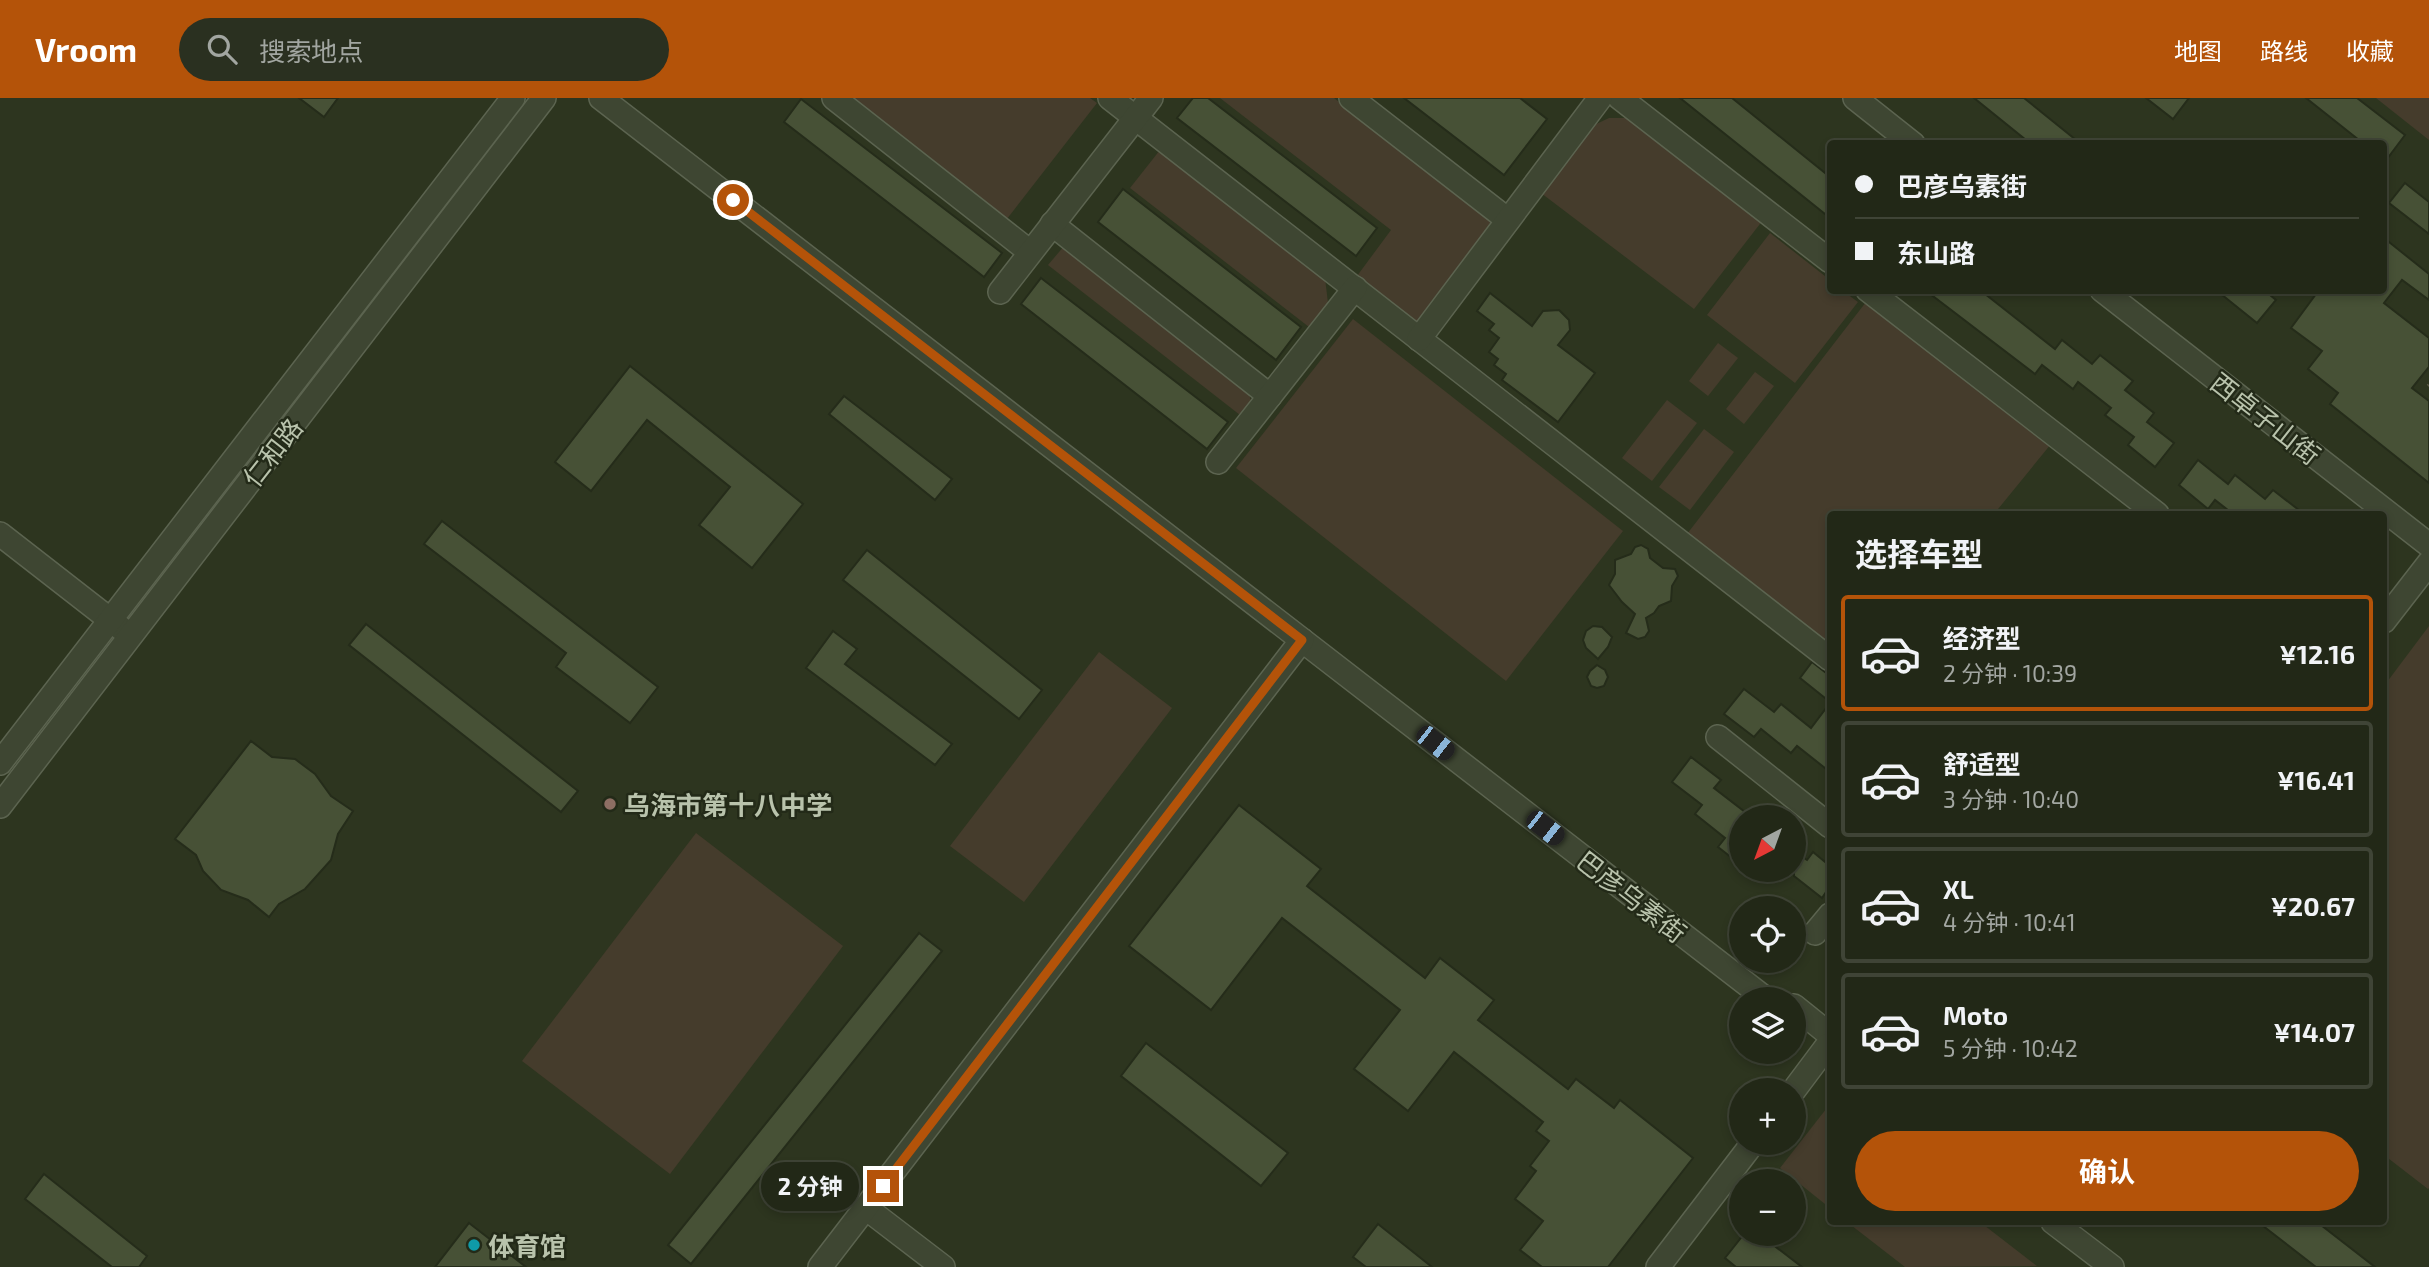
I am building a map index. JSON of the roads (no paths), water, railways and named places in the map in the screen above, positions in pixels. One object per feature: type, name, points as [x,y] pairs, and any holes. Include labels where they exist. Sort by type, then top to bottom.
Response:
[{"type":"street","name":"仁和路","points":[[0,764],[513,98]]},
{"type":"street","name":"仁和路","points":[[0,806],[544,98]]},
{"type":"street","name":"巴彦乌素街","points":[[601,98],[1750,987]]},
{"type":"street","name":"巴彦乌素街","points":[[622,98],[1769,987]]},
{"type":"street","points":[[834,98],[1030,252]]},
{"type":"street","points":[[1110,98],[1827,657]]},
{"type":"street","points":[[1000,292],[1151,98]]},
{"type":"street","points":[[1351,98],[1508,220]]},
{"type":"street","points":[[1419,339],[1600,98]]},
{"type":"street","points":[[1620,98],[1827,259]]},
{"type":"street","points":[[1855,98],[1908,140]]},
{"type":"street","points":[[1052,224],[1270,396]]},
{"type":"street","points":[[1218,462],[1354,288]]},
{"type":"street","points":[[1873,294],[2153,511]]},
{"type":"street","name":"西卓子山街","points":[[2107,294],[2385,511]]},
{"type":"street","name":"西卓子山街","points":[[2387,512],[2429,545]]},
{"type":"street","points":[[0,534],[131,636]]},
{"type":"street","points":[[2387,617],[2429,563]]},
{"type":"street","points":[[820,1267],[1302,640]]},
{"type":"street","points":[[1718,737],[1827,824]]},
{"type":"street","points":[[1815,933],[1827,919]]},
{"type":"street","points":[[1806,1019],[1827,1041]]},
{"type":"street","points":[[1806,1028],[1827,1042]]},
{"type":"street","points":[[1803,1078],[1827,1046]]},
{"type":"street","points":[[1658,1267],[1744,1155]]},
{"type":"street","points":[[866,1208],[943,1267]]},
{"type":"street","points":[[2057,1225],[2112,1267]]},
{"type":"street","points":[[2075,1225],[2130,1267]]},
{"type":"place","name":"乌海市第十八中学","points":[[610,804]]},
{"type":"place","name":"体育馆","points":[[474,1245]]}]
